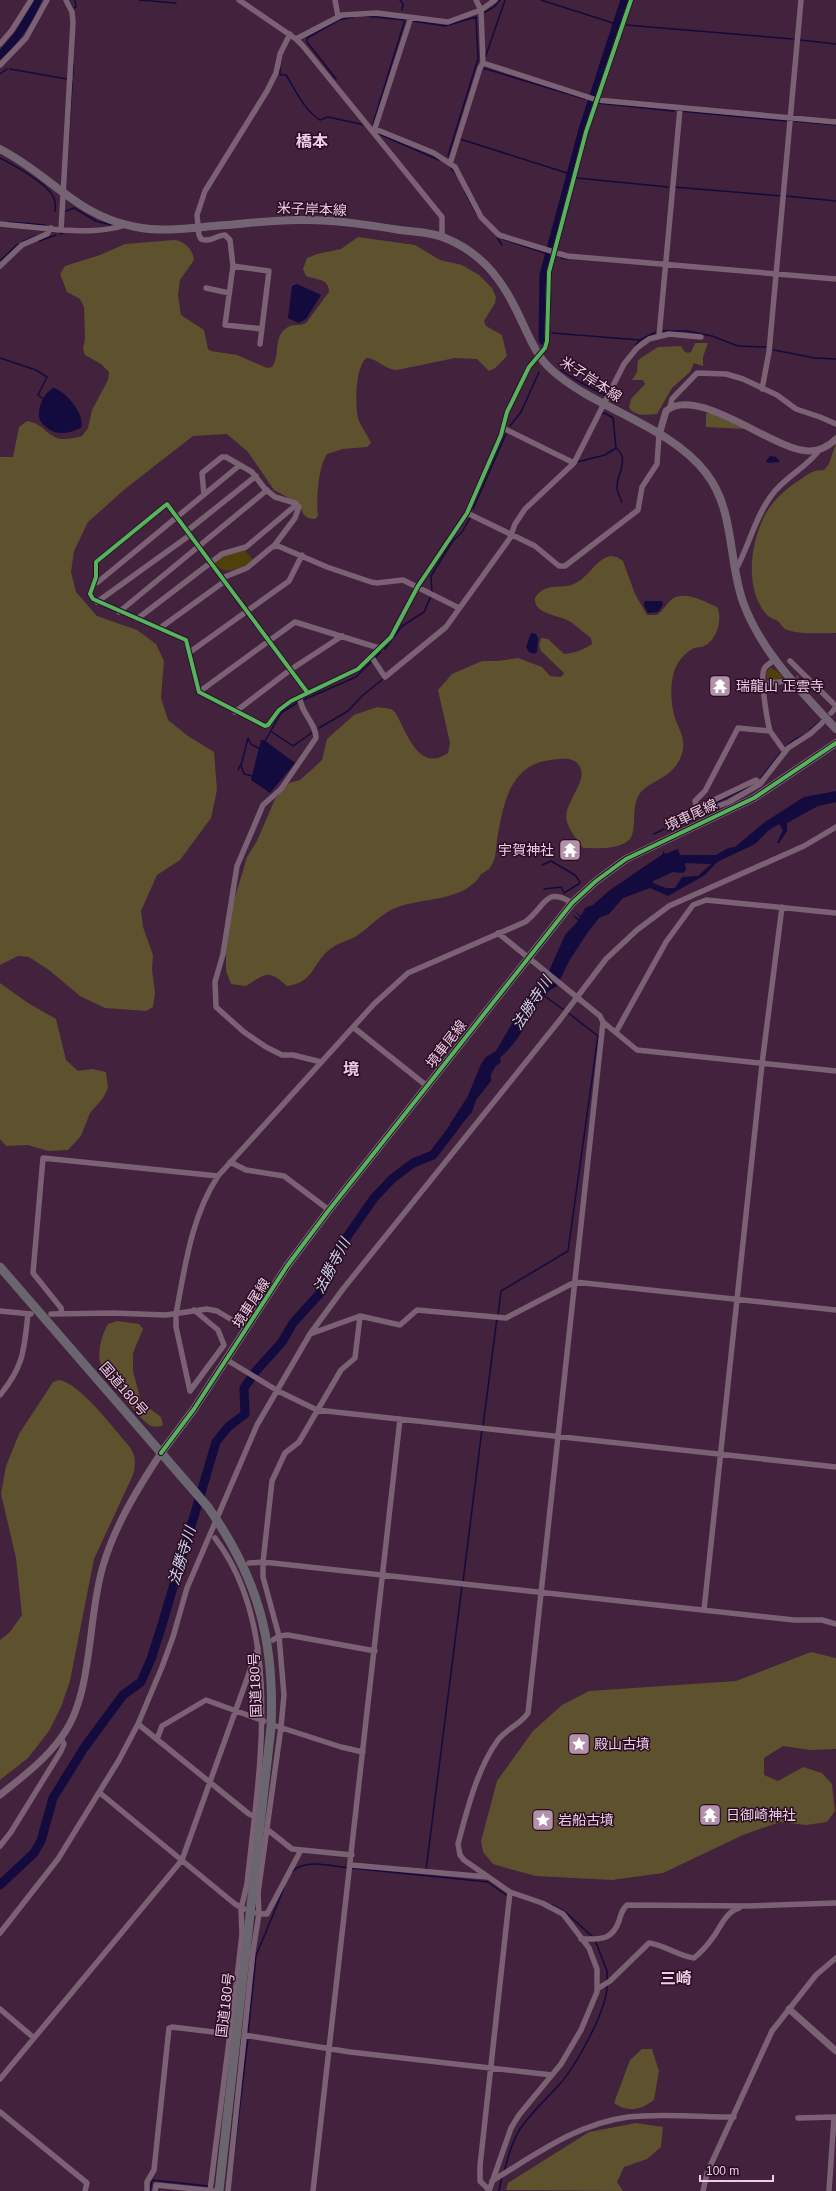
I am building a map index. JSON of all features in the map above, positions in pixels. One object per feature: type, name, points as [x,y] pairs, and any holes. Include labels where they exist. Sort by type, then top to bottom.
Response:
[{"type":"highway","name":"国道180号","points":[[0,1267],[161,1453],[173,1464],[215,1516],[232,1542],[252,1587],[265,1629],[271,1676],[270,1734],[219,2191]]},
{"type":"main road","name":"米子岸本線","points":[[0,149],[34,170],[62,193],[84,208],[107,220],[125,225],[152,230],[306,220],[360,224],[442,236],[481,259],[498,276],[512,299],[538,355],[556,375],[603,404],[659,435],[694,459],[714,485],[725,512],[735,572],[745,608],[759,635],[776,659],[836,729]]},
{"type":"main road","name":"境車尾線","points":[[161,1453],[227,1360],[287,1266],[329,1210],[572,903],[596,881],[626,859],[754,798],[836,743]]},
{"type":"street","points":[[0,44],[15,25],[30,0]]},
{"type":"street","points":[[0,65],[26,38],[47,0]]},
{"type":"street","points":[[61,230],[73,17],[66,0]]},
{"type":"street","points":[[239,0],[296,39],[375,131],[442,217],[442,236]]},
{"type":"street","points":[[335,0],[338,16]]},
{"type":"street","points":[[450,164],[480,68],[484,63],[481,10],[476,0]]},
{"type":"street","points":[[296,39],[319,29],[338,16],[365,13],[448,22],[481,10],[495,0]]},
{"type":"street","points":[[307,692],[167,504],[96,562],[94,583],[90,594],[97,602],[186,640],[190,652],[192,672],[199,692],[235,712],[267,726],[279,710],[307,692],[352,673],[392,637],[418,586],[467,513],[502,428],[507,412],[529,367],[545,348],[547,341],[548,281],[579,158],[631,0]]},
{"type":"street","points":[[762,389],[769,352],[777,274],[801,0]]},
{"type":"street","points":[[375,131],[410,17]]},
{"type":"street","points":[[262,329],[224,325],[233,266],[228,237],[220,235],[204,240],[199,235],[198,215],[204,191],[270,86],[276,73],[280,54],[290,34]]},
{"type":"street","points":[[484,63],[597,100],[680,109],[836,122]]},
{"type":"street","points":[[659,336],[680,109]]},
{"type":"street","points":[[375,131],[434,154],[450,164],[459,173],[481,217],[496,233],[555,253],[836,279]]},
{"type":"street","points":[[0,224],[61,230],[94,230],[116,228],[125,225]]},
{"type":"street","points":[[0,266],[22,245],[47,234],[51,228]]},
{"type":"street","points":[[233,266],[269,271],[260,344]]},
{"type":"street","points":[[206,288],[229,293]]},
{"type":"street","points":[[371,656],[385,677],[444,630],[494,563],[512,535],[513,527],[525,509],[574,463],[603,404],[608,399],[629,358],[640,345],[659,336],[675,333],[701,337]]},
{"type":"street","points":[[467,513],[543,551],[559,566],[571,564],[638,510],[642,487],[657,464],[659,435],[664,414],[670,407],[672,399],[697,373],[726,374],[743,379],[777,395],[796,409],[836,424]]},
{"type":"street","points":[[670,407],[681,405],[704,408],[794,448],[808,451],[820,449]]},
{"type":"street","points":[[502,428],[574,463]]},
{"type":"street","points":[[735,572],[753,526],[771,496],[784,480],[820,449],[836,439]]},
{"type":"street","points":[[160,628],[223,580],[247,568],[274,546],[295,518],[299,509],[296,505],[275,497],[252,472],[223,457],[202,473],[204,495]]},
{"type":"street","points":[[94,583],[98,582],[240,465]]},
{"type":"street","points":[[97,602],[189,533],[256,476]]},
{"type":"street","points":[[119,612],[267,490]]},
{"type":"street","points":[[137,619],[222,554],[246,547],[296,505]]},
{"type":"street","points":[[274,546],[278,546],[327,567],[371,582],[377,583],[403,580],[418,586],[459,608]]},
{"type":"street","points":[[190,652],[289,581],[302,555]]},
{"type":"street","points":[[199,692],[295,622],[379,648]]},
{"type":"street","points":[[235,712],[290,670],[342,636]]},
{"type":"street","points":[[776,659],[763,670],[764,684],[770,731],[784,751]]},
{"type":"street","points":[[790,661],[801,677],[836,707],[831,713]]},
{"type":"street","points":[[764,684],[786,680]]},
{"type":"street","points":[[300,697],[300,706],[315,730],[316,738],[281,789],[263,805],[237,866],[223,954],[215,982],[216,1007],[244,1032],[266,1047],[282,1055],[293,1055],[321,1062]]},
{"type":"street","points":[[770,731],[738,728],[705,791],[695,801],[699,813],[729,802],[759,782],[784,751],[810,734],[822,723]]},
{"type":"street","points":[[0,1933],[58,1859],[100,1793],[138,1724],[173,1637],[187,1588],[215,1516],[257,1425],[310,1334],[343,1289],[574,996],[606,959],[637,930],[669,906],[804,846],[836,827]]},
{"type":"street","points":[[194,1310],[218,1330],[224,1345],[190,1391],[176,1327],[176,1314],[196,1219],[205,1198],[218,1176],[352,1027],[374,1004],[408,973],[525,922],[534,915],[548,897],[554,895],[561,896],[572,903]]},
{"type":"street","points":[[616,1032],[666,942],[693,905],[706,900],[836,913]]},
{"type":"street","points":[[704,1610],[762,1064],[782,907]]},
{"type":"street","points":[[498,933],[600,1016],[603,1022],[637,1050],[836,1071]]},
{"type":"street","points":[[510,1892],[490,2067],[480,2180],[489,2190],[511,2128],[519,2115],[552,2075],[581,2030],[597,1989],[597,1969],[594,1957],[563,1914],[542,1903],[510,1892],[464,1860],[460,1855],[458,1844],[479,1779],[491,1751],[499,1739],[522,1721],[528,1713],[603,1022]]},
{"type":"street","points":[[352,1027],[427,1086]]},
{"type":"street","points":[[62,1314],[61,1308],[32,1274],[43,1158],[218,1176]]},
{"type":"street","points":[[230,1162],[246,1170],[284,1176],[329,1210]]},
{"type":"street","points":[[310,1334],[360,1316],[400,1326],[417,1310],[506,1318],[575,1282],[836,1310]]},
{"type":"street","points":[[51,1314],[176,1314],[206,1309],[217,1311],[247,1329]]},
{"type":"street","points":[[0,1311],[29,1314],[24,1353],[14,1379],[0,1395]]},
{"type":"street","points":[[210,2191],[242,1934],[258,1893],[268,1830],[279,1726],[284,1695],[279,1636],[263,1577],[262,1562],[272,1481],[285,1453],[299,1442],[341,1370],[355,1358],[360,1316]]},
{"type":"street","points":[[227,1360],[278,1391],[317,1410],[836,1466]]},
{"type":"street","points":[[313,2191],[351,1865],[400,1419]]},
{"type":"street","points":[[0,1795],[31,1769],[62,1738],[80,1697],[85,1676],[98,1586],[111,1542],[136,1492],[161,1453]]},
{"type":"street","points":[[215,1538],[234,1571],[261,1646],[264,1721],[247,1884],[253,1951],[228,2191]]},
{"type":"street","points":[[249,1563],[262,1562],[794,1620],[822,1620],[836,1624]]},
{"type":"street","points":[[234,1571],[240,1568]]},
{"type":"street","points":[[272,1640],[279,1636],[288,1635],[375,1651]]},
{"type":"street","points":[[0,2079],[182,1860],[235,1710],[261,1646]]},
{"type":"street","points":[[157,1739],[162,1726],[206,1700],[264,1721]]},
{"type":"street","points":[[138,1724],[210,1783],[254,1816]]},
{"type":"street","points":[[279,1726],[341,1747],[363,1752]]},
{"type":"street","points":[[0,1846],[11,1832],[61,1751],[64,1744],[62,1738]]},
{"type":"street","points":[[100,1793],[182,1860],[250,1911],[267,1914],[301,1850]]},
{"type":"street","points":[[268,1830],[292,1849],[352,1855]]},
{"type":"street","points":[[351,1865],[490,1877]]},
{"type":"street","points":[[581,1939],[595,1939],[610,1936],[615,1931],[623,1909],[628,1905],[747,1906],[836,1903]]},
{"type":"street","points":[[597,1989],[610,1981],[649,1943],[657,1944],[678,1954],[694,1958],[712,1940],[733,1909],[747,1906]]},
{"type":"street","points":[[703,2191],[707,2173],[734,2117],[767,2039],[816,1975],[836,1958]]},
{"type":"street","points":[[789,2009],[836,2051]]},
{"type":"street","points":[[0,2010],[34,2038]]},
{"type":"street","points":[[151,2191],[147,2191],[147,2182],[154,2170],[169,2028],[172,2027],[230,2034]]},
{"type":"street","points":[[244,2035],[329,2049],[552,2075]]},
{"type":"street","points":[[0,2112],[87,2183],[85,2191]]},
{"type":"street","points":[[492,2182],[549,2145],[578,2131],[608,2121],[640,2117],[734,2117]]},
{"type":"street","points":[[798,2118],[835,2118],[829,2191]]},
{"type":"street","points":[[155,2191],[156,2185],[214,2191]]},
{"type":"shaded area","points":[[358,237],[415,245],[440,260],[462,265],[479,275],[492,288],[496,297],[495,303],[484,321],[486,326],[502,335],[507,356],[495,368],[489,371],[477,359],[455,358],[397,370],[388,368],[370,358],[366,358],[362,363],[358,378],[356,404],[358,418],[371,443],[367,447],[343,449],[327,454],[320,475],[317,501],[318,516],[315,519],[308,518],[304,515],[300,504],[274,490],[248,452],[227,434],[193,436],[125,489],[88,522],[74,551],[71,572],[76,592],[97,616],[137,630],[156,644],[164,661],[161,698],[168,720],[188,736],[214,752],[217,790],[211,818],[180,860],[157,875],[141,911],[143,927],[153,955],[152,969],[155,993],[153,1007],[146,1011],[105,1008],[80,996],[49,970],[29,957],[18,956],[0,965],[0,457],[13,457],[19,427],[27,421],[35,423],[55,437],[62,439],[82,436],[88,428],[92,410],[108,380],[109,372],[101,364],[85,355],[83,349],[85,339],[84,307],[80,299],[67,292],[60,274],[65,266],[100,255],[125,244],[174,240],[181,242],[190,249],[194,260],[180,280],[178,295],[181,315],[204,330],[208,349],[211,351],[237,355],[267,368],[272,367],[275,362],[278,340],[283,331],[290,326],[306,323],[329,292],[327,284],[321,280],[306,276],[303,269],[307,258],[317,254],[341,249]]},
{"type":"shaded area","points":[[695,343],[708,343],[703,357],[703,366],[694,363],[690,372],[672,388],[657,414],[641,415],[631,410],[629,407],[631,399],[645,384],[643,380],[632,380],[637,372],[638,360],[658,347],[681,346],[684,351],[689,353],[691,352]]},
{"type":"shaded area","points":[[708,413],[746,429],[706,427],[706,414]]},
{"type":"shaded area","points":[[836,443],[836,633],[791,631],[785,629],[779,622],[767,615],[759,604],[752,580],[755,542],[763,519],[773,502],[788,488],[808,474],[824,470],[829,464]]},
{"type":"shaded area","points":[[244,549],[253,560],[239,569],[228,571],[223,570],[214,563],[221,557]]},
{"type":"shaded area","points":[[610,556],[617,557],[623,561],[635,594],[647,615],[657,615],[672,599],[683,596],[689,596],[717,607],[719,612],[718,628],[710,642],[705,646],[690,650],[680,659],[674,672],[671,692],[672,702],[675,718],[682,738],[683,750],[674,769],[646,787],[641,792],[636,803],[634,827],[629,840],[613,847],[583,848],[570,829],[566,815],[568,807],[579,784],[581,769],[577,763],[568,759],[537,763],[526,769],[517,778],[510,789],[502,814],[493,862],[489,869],[481,874],[474,883],[453,895],[407,904],[386,913],[355,937],[333,947],[326,953],[313,971],[303,981],[296,984],[287,986],[276,977],[267,975],[246,986],[231,984],[226,971],[226,953],[233,904],[247,857],[257,841],[275,799],[289,783],[300,780],[322,760],[327,739],[354,715],[377,707],[391,709],[395,712],[414,747],[421,754],[429,758],[438,758],[448,753],[450,743],[438,690],[452,674],[482,661],[497,661],[518,658],[542,667],[550,676],[561,677],[564,673],[541,651],[539,646],[541,638],[548,639],[564,654],[582,650],[589,646],[592,644],[591,638],[569,621],[542,611],[535,603],[535,598],[539,593],[548,588],[571,585],[577,582],[604,558]]},
{"type":"shaded area","points":[[770,668],[777,671],[783,677],[772,681],[767,678],[766,672]]},
{"type":"shaded area","points":[[0,983],[28,1003],[56,1019],[66,1060],[78,1071],[92,1069],[106,1072],[108,1088],[103,1098],[90,1113],[81,1136],[68,1150],[48,1151],[28,1145],[6,1146],[0,1139]]},
{"type":"shaded area","points":[[117,1321],[139,1324],[143,1329],[133,1353],[133,1371],[141,1402],[161,1417],[162,1426],[151,1426],[147,1423],[125,1400],[102,1369],[99,1358],[101,1340],[108,1324]]},
{"type":"shaded area","points":[[59,1380],[77,1389],[106,1418],[129,1446],[134,1456],[135,1467],[133,1475],[94,1559],[70,1681],[61,1707],[49,1731],[28,1758],[0,1780],[0,1640],[10,1632],[22,1615],[16,1558],[1,1494],[6,1466],[19,1434],[53,1382]]},
{"type":"shaded area","points":[[811,1652],[836,1658],[836,1749],[811,1750],[783,1746],[764,1758],[764,1775],[778,1781],[803,1767],[822,1773],[832,1784],[835,1811],[827,1822],[806,1825],[780,1822],[743,1835],[663,1873],[612,1880],[536,1876],[493,1864],[483,1852],[481,1841],[497,1781],[533,1731],[562,1705],[589,1691],[736,1681]]},
{"type":"shaded area","points":[[642,2049],[652,2049],[659,2071],[654,2100],[639,2108],[624,2108],[614,2103],[630,2060]]},
{"type":"shaded area","points":[[636,2123],[663,2127],[661,2147],[647,2159],[624,2167],[617,2182],[623,2191],[506,2190],[508,2183],[589,2132]]},
{"type":"water","points":[[34,0],[42,0],[34,17],[19,40],[0,60],[0,50],[16,31]]},
{"type":"water","points":[[72,81],[73,81],[66,189]]},
{"type":"water","points":[[297,284],[321,295],[306,319],[299,323],[288,318],[292,286]]},
{"type":"water","points":[[53,388],[63,393],[78,410],[82,423],[81,428],[70,432],[60,433],[50,430],[41,422],[39,413],[41,404],[46,394]]},
{"type":"water","points":[[770,456],[776,457],[780,462],[768,463],[766,461]]},
{"type":"water","points":[[662,601],[663,605],[658,612],[648,613],[644,606],[644,602]]},
{"type":"water","points":[[531,633],[536,634],[538,638],[537,652],[534,654],[529,652],[526,647]]},
{"type":"water","points":[[261,740],[264,740],[295,763],[270,793],[251,780]]},
{"type":"water","points":[[836,791],[836,802],[818,806],[787,823],[787,831],[779,843],[777,843],[783,830],[779,824],[769,830],[755,844],[717,862],[705,875],[668,896],[650,888],[623,898],[609,914],[599,918],[569,961],[557,986],[549,991],[537,1003],[517,1039],[500,1058],[501,1062],[496,1066],[491,1074],[491,1081],[476,1100],[472,1112],[458,1128],[450,1124],[468,1096],[481,1064],[486,1057],[496,1051],[517,1015],[545,980],[565,935],[578,921],[572,914],[579,919],[580,917],[575,911],[581,916],[585,908],[593,905],[610,890],[663,854],[663,850],[665,854],[678,849],[680,855],[716,855],[728,848],[735,847],[765,822],[804,797]],"holes":[[[685,863],[711,864],[698,876],[682,877],[675,888],[666,888],[653,883],[653,881],[673,872],[683,873],[686,870]]]},
{"type":"waterway","points":[[69,0],[74,11]]},
{"type":"waterway","points":[[73,8],[76,7],[75,0]]},
{"type":"waterway","points":[[139,0],[176,3]]},
{"type":"waterway","points":[[400,0],[403,4],[402,10]]},
{"type":"waterway","points":[[485,12],[494,7],[500,0]]},
{"type":"waterway","points":[[485,58],[505,0]]},
{"type":"waterway","points":[[541,0],[613,23]]},
{"type":"waterway","points":[[543,340],[544,275],[583,130],[625,0]]},
{"type":"waterway","points":[[365,16],[405,20],[373,124]]},
{"type":"waterway","points":[[336,79],[307,42],[307,38],[339,20],[353,17]]},
{"type":"waterway","points":[[413,21],[445,26],[476,17],[478,59],[448,156]]},
{"type":"waterway","points":[[626,25],[793,39]]},
{"type":"waterway","points":[[800,40],[836,44]]},
{"type":"waterway","points":[[73,63],[73,75]]},
{"type":"waterway","points":[[280,68],[280,75],[286,75],[305,106],[314,116],[320,120],[328,117],[365,125]]},
{"type":"waterway","points":[[483,68],[585,99]]},
{"type":"waterway","points":[[0,74],[7,69]]},
{"type":"waterway","points":[[10,69],[67,79]]},
{"type":"waterway","points":[[597,103],[674,111]]},
{"type":"waterway","points":[[681,111],[786,121]]},
{"type":"waterway","points":[[794,121],[836,125]]},
{"type":"waterway","points":[[379,134],[439,160]]},
{"type":"waterway","points":[[460,139],[567,173]]},
{"type":"waterway","points":[[0,158],[47,188],[54,199],[55,211]]},
{"type":"waterway","points":[[451,168],[456,174]]},
{"type":"waterway","points":[[577,178],[668,187]]},
{"type":"waterway","points":[[674,187],[782,196]]},
{"type":"waterway","points":[[465,192],[476,213]]},
{"type":"waterway","points":[[786,196],[836,201]]},
{"type":"waterway","points":[[66,211],[74,208],[96,221],[111,225]]},
{"type":"waterway","points":[[8,222],[45,225]]},
{"type":"waterway","points":[[39,241],[56,235]]},
{"type":"waterway","points":[[22,242],[36,236]]},
{"type":"waterway","points":[[497,237],[502,245]]},
{"type":"waterway","points":[[503,239],[545,253]]},
{"type":"waterway","points":[[0,261],[18,244]]},
{"type":"waterway","points":[[561,258],[567,259]]},
{"type":"waterway","points":[[663,331],[687,331],[712,336],[738,346],[766,347]]},
{"type":"waterway","points":[[635,346],[640,340],[656,332]]},
{"type":"waterway","points":[[552,333],[640,340]]},
{"type":"waterway","points":[[774,350],[815,358],[836,359]]},
{"type":"waterway","points":[[0,358],[36,370],[47,377],[38,395],[45,400]]},
{"type":"waterway","points":[[561,370],[606,396]]},
{"type":"waterway","points":[[510,426],[521,412],[539,372]]},
{"type":"waterway","points":[[577,462],[605,455],[616,448],[613,418],[605,413],[601,414]]},
{"type":"waterway","points":[[473,509],[506,434]]},
{"type":"waterway","points":[[616,448],[622,457],[622,467],[617,487],[622,502]]},
{"type":"waterway","points":[[432,592],[431,576],[452,542],[462,532],[470,518]]},
{"type":"waterway","points":[[385,649],[402,626],[424,612],[431,596]]},
{"type":"waterway","points":[[375,658],[381,652]]},
{"type":"waterway","points":[[303,700],[356,677],[371,662]]},
{"type":"waterway","points":[[319,728],[348,711],[362,696],[383,679]]},
{"type":"waterway","points":[[265,741],[281,713],[297,703]]},
{"type":"waterway","points":[[829,711],[832,708]]},
{"type":"waterway","points":[[810,730],[819,722]]},
{"type":"waterway","points":[[272,732],[293,746],[313,732]]},
{"type":"waterway","points":[[785,747],[804,735]]},
{"type":"waterway","points":[[238,770],[242,762],[248,738],[251,744],[260,749]]},
{"type":"waterway","points":[[761,778],[782,751]]},
{"type":"waterway","points":[[241,765],[244,774],[252,776]]},
{"type":"waterway","points":[[701,810],[750,786]]},
{"type":"waterway","points":[[678,824],[693,817]]},
{"type":"waterway","points":[[654,834],[664,829]]},
{"type":"waterway","points":[[542,865],[551,861],[575,875],[580,882]]},
{"type":"waterway","points":[[544,889],[561,887],[564,893],[580,883]]},
{"type":"waterway","points":[[543,995],[564,1010]]},
{"type":"waterway","points":[[498,1315],[501,1291],[568,1251],[598,1036],[567,1012]]},
{"type":"waterway","name":"法勝寺川","points":[[0,1885],[34,1853],[41,1841],[53,1798],[84,1748],[123,1695],[141,1682],[151,1659],[161,1628],[216,1442],[228,1427],[245,1414],[244,1388],[256,1371],[282,1342],[293,1323],[322,1291],[337,1251],[374,1198],[392,1179],[413,1163],[433,1155],[461,1118]]},
{"type":"waterway","points":[[483,1426],[497,1318]]},
{"type":"waterway","points":[[463,1582],[482,1429]]},
{"type":"waterway","points":[[426,1870],[462,1586]]},
{"type":"waterway","points":[[292,1872],[303,1865],[310,1864],[348,1868]]},
{"type":"waterway","points":[[351,1868],[488,1882],[506,1895]]},
{"type":"waterway","points":[[248,2034],[256,1956],[284,1888]]},
{"type":"waterway","points":[[552,1905],[565,1912],[593,1937]]},
{"type":"waterway","points":[[595,1940],[607,1971],[607,1980]]},
{"type":"waterway","points":[[504,2172],[512,2144],[520,2129],[533,2112],[565,2078],[581,2053],[602,2009],[607,1986]]},
{"type":"waterway","points":[[230,2188],[248,2038]]},
{"type":"waterway","points":[[499,2191],[502,2177]]},
{"type":"waterway","points":[[150,2191],[152,2180],[208,2186]]},
{"type":"tunnel","points":[[788,680],[799,678]]},
{"type":"cycle path","points":[[307,692],[167,504],[96,562],[96,577],[90,594],[93,599],[186,640],[199,692],[265,726],[268,725],[279,710],[291,701],[358,669],[391,637],[418,586],[467,513],[501,435],[507,412],[529,367],[545,348],[547,341],[549,272],[586,132],[631,0]]},
{"type":"cycle path","points":[[161,1453],[194,1409],[287,1266],[329,1210],[572,903],[596,881],[626,859],[754,798],[836,743]]},
{"type":"place","name":"瑞龍山 正雲寺","points":[[720,686]]},
{"type":"place","name":"宇賀神社","points":[[570,850]]},
{"type":"place","name":"殿山古墳","points":[[579,1744]]},
{"type":"place","name":"日御崎神社","points":[[710,1815]]},
{"type":"place","name":"岩船古墳","points":[[543,1820]]},
{"type":"district","name":"橋本","points":[[312,141]]},
{"type":"district","name":"境","points":[[351,1069]]},
{"type":"district","name":"三崎","points":[[676,1978]]}]
